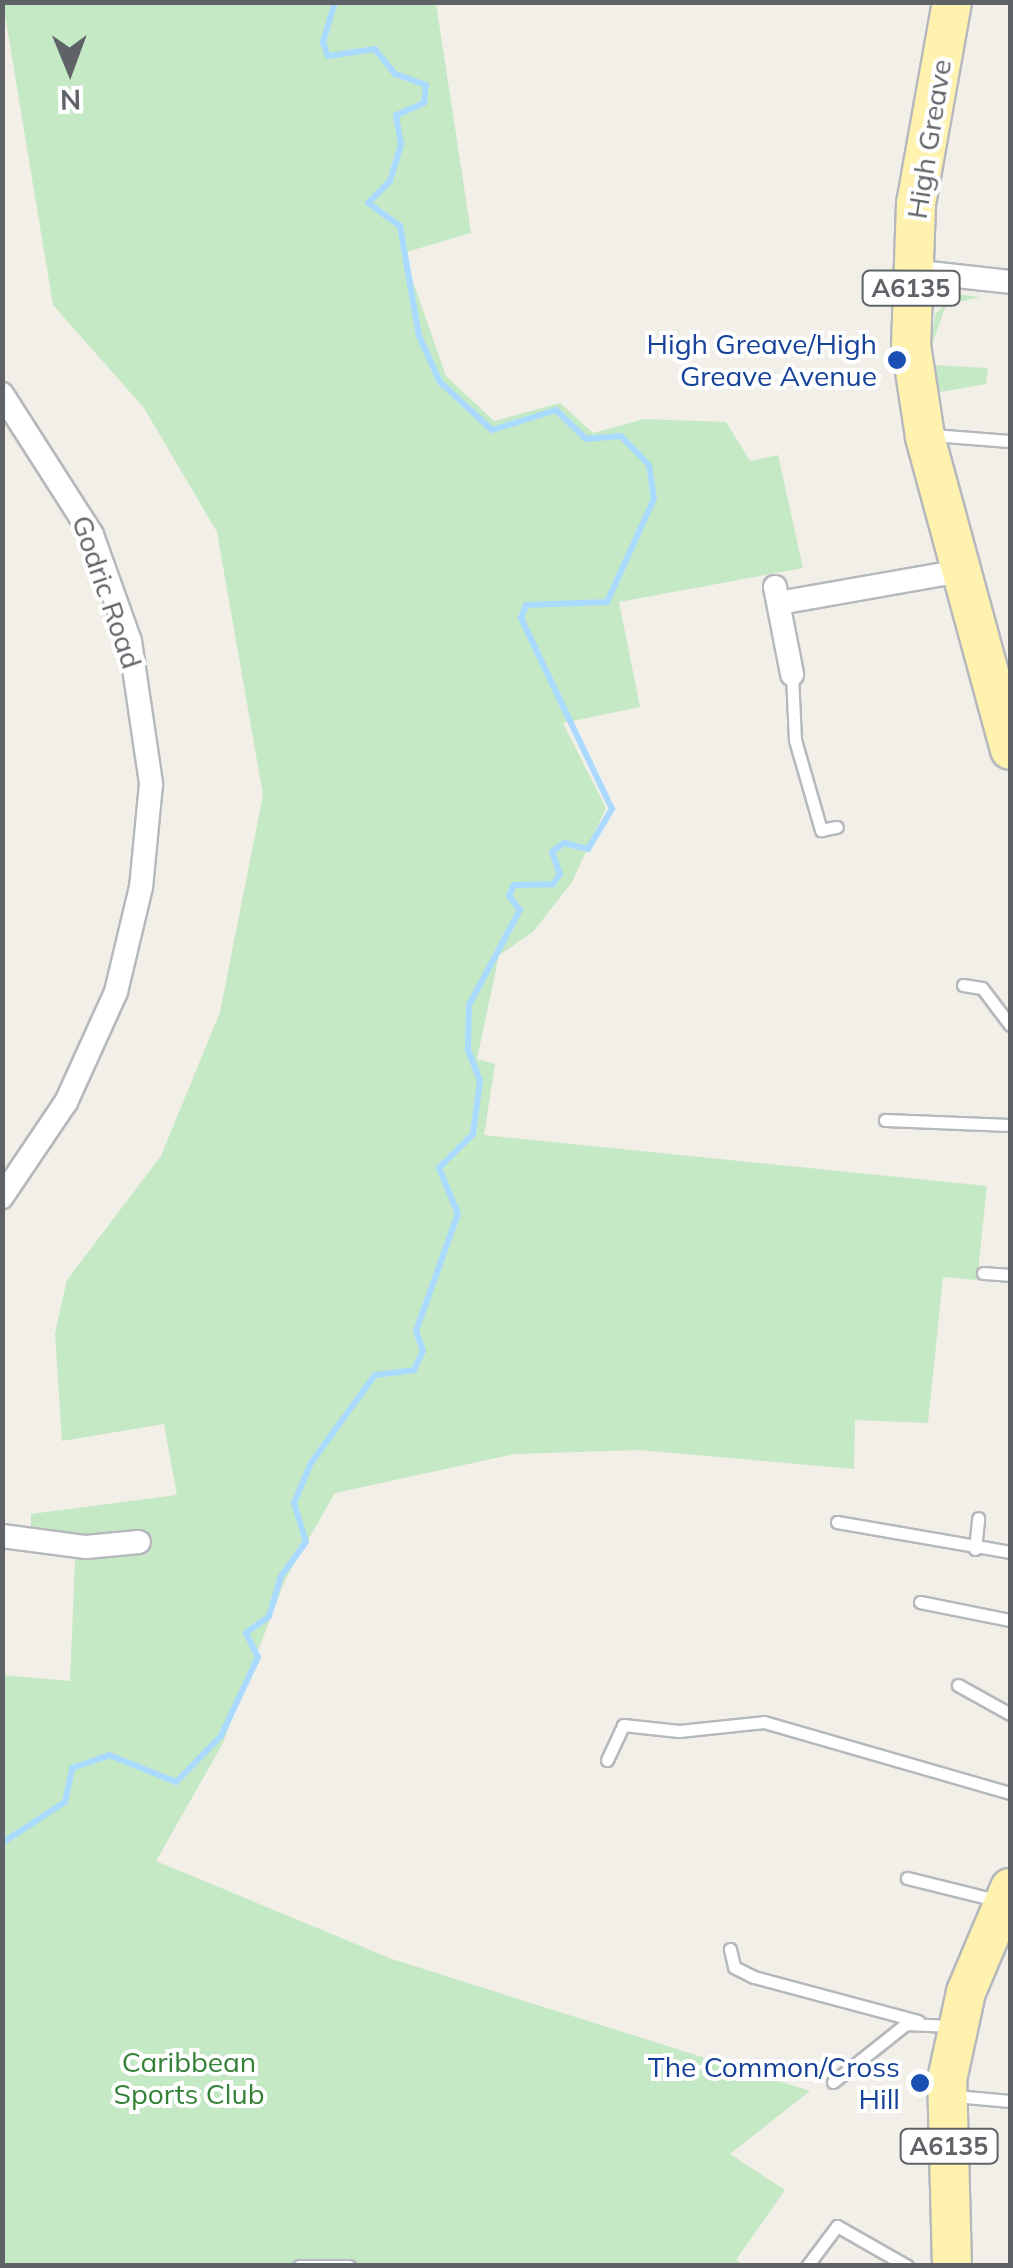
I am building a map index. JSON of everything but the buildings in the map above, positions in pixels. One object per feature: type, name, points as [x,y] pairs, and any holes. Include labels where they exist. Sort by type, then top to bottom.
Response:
[{"type":"main road","name":"High Greave","points":[[952,2],[911,271],[925,436],[961,571]]},
{"type":"main road","name":"A6135","points":[[961,571],[1010,750]]},
{"type":"main road","name":"A6135","points":[[952,2266],[946,2095],[955,2027],[1008,1895]]},
{"type":"street","points":[[911,271],[1010,282]]},
{"type":"street","name":"Godric Road","points":[[2,394],[92,534],[130,641],[150,784],[142,888],[116,992],[66,1102],[2,1198]]},
{"type":"street","points":[[792,674],[777,595],[961,571]]},
{"type":"street","points":[[2,1536],[86,1547],[139,1542]]},
{"type":"lane","points":[[925,436],[961,430],[1010,441]]},
{"type":"lane","points":[[792,674],[795,740],[821,830],[836,827]]},
{"type":"lane","points":[[963,986],[982,988],[1010,1026]]},
{"type":"lane","points":[[886,1120],[1010,1125]]},
{"type":"lane","points":[[983,1273],[1010,1275]]},
{"type":"lane","points":[[975,1549],[978,1518]]},
{"type":"lane","points":[[837,1522],[975,1549],[1010,1552]]},
{"type":"lane","points":[[920,1602],[1010,1620]]},
{"type":"lane","points":[[958,1685],[1010,1714]]},
{"type":"lane","points":[[607,1760],[623,1725],[679,1730],[764,1722],[1010,1793]]},
{"type":"lane","points":[[906,1878],[1008,1895]]},
{"type":"lane","points":[[730,1950],[734,1967],[754,1977],[918,2021],[955,2027]]},
{"type":"lane","points":[[833,2082],[918,2021]]},
{"type":"lane","points":[[946,2095],[1010,2101]]},
{"type":"lane","points":[[807,2266],[837,2226],[907,2266]]},
{"type":"lane","points":[[298,2266],[349,2266]]},
{"type":"green space","name":"Caribbean Sports Club","points":[[3,3],[436,3],[471,233],[403,253],[446,376],[494,421],[560,403],[593,433],[644,419],[726,422],[750,461],[778,455],[803,568],[619,602],[640,707],[563,723],[606,808],[572,882],[533,932],[499,955],[477,1059],[495,1064],[484,1135],[987,1186],[977,1280],[943,1277],[928,1423],[855,1420],[854,1469],[639,1450],[515,1454],[335,1493],[285,1580],[222,1745],[156,1861],[392,1959],[810,2091],[730,2154],[785,2190],[736,2260],[744,2265],[3,2265],[2,1675],[70,1681],[76,1540],[31,1528],[31,1514],[177,1495],[164,1424],[62,1441],[55,1333],[67,1280],[161,1156],[220,1012],[263,795],[217,532],[144,408],[53,305]]},
{"type":"green space","points":[[956,294],[980,297],[946,305],[930,350],[935,314]]},
{"type":"green space","points":[[932,365],[988,368],[986,384],[935,393]]},
{"type":"waterway","points":[[2,1843],[65,1802],[72,1768],[109,1755],[176,1782],[221,1736],[258,1657],[246,1633],[269,1616],[281,1576],[306,1542],[294,1503],[311,1463],[375,1375],[414,1370],[423,1351],[416,1331],[458,1214],[439,1168],[473,1134],[480,1081],[468,1049],[469,1005],[520,910],[509,896],[514,885],[553,884],[560,874],[552,852],[564,843],[588,849],[612,809],[521,618],[526,605],[607,602],[654,499],[649,465],[621,436],[586,439],[556,410],[492,430],[440,382],[419,336],[400,226],[368,203],[390,181],[401,144],[396,115],[424,103],[426,85],[395,74],[375,49],[328,56],[323,42],[335,2]]},
{"type":"place","name":"High Greave/High Greave Avenue","points":[[897,360]]},
{"type":"place","name":"The Common/Cross Hill","points":[[920,2083]]}]
